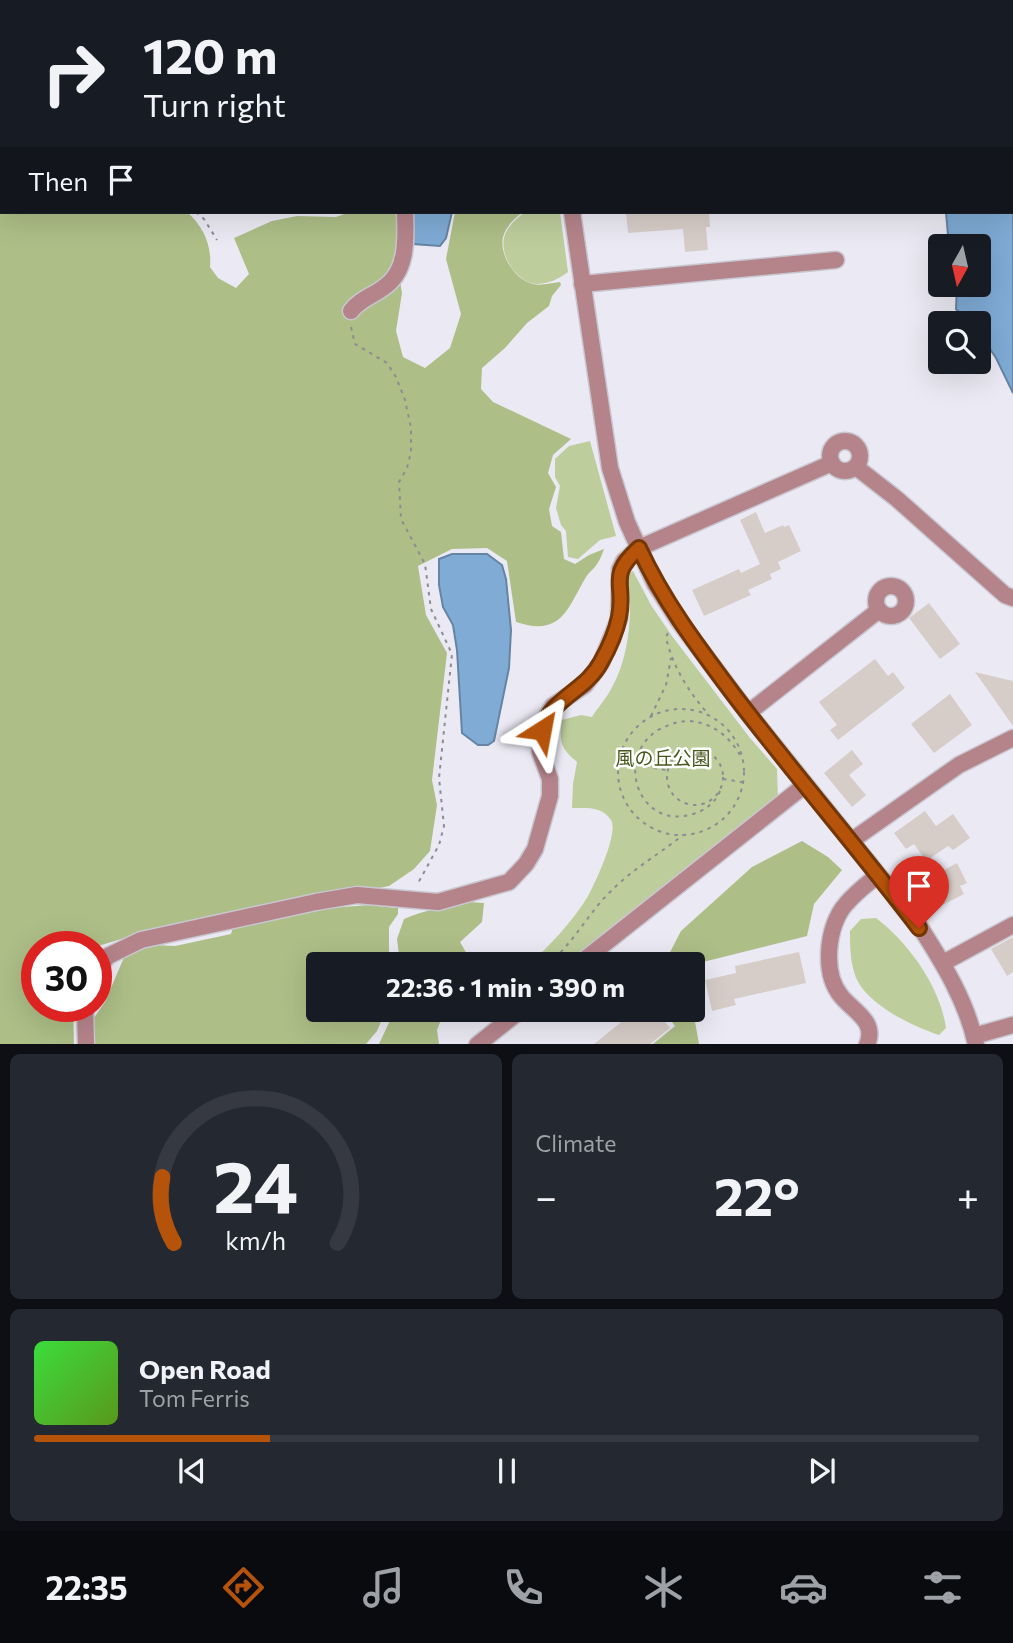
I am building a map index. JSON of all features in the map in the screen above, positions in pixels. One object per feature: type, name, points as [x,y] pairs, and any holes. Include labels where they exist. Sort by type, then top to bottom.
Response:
[{"type":"street","points":[[351,311],[356,304],[395,280],[401,268],[405,214]]},
{"type":"street","points":[[572,214],[610,468],[616,493],[655,584],[678,620],[748,713],[919,928],[943,963],[975,1040],[1013,1025]]},
{"type":"street","points":[[582,284],[836,260]]},
{"type":"street","points":[[847,441],[859,449],[861,458],[856,467],[842,471],[832,463],[830,456],[834,446],[847,441]]},
{"type":"street","points":[[112,954],[141,940],[357,895],[438,902],[509,882],[526,864],[535,849],[550,796],[550,779],[540,752],[544,722],[554,706],[584,685],[601,663],[619,619],[620,569],[624,561],[639,548],[832,463]]},
{"type":"street","points":[[856,467],[897,499],[1005,595],[1013,598]]},
{"type":"street","points":[[748,713],[879,610]]},
{"type":"street","points":[[852,841],[959,765],[1013,738]]},
{"type":"street","points":[[594,952],[805,785]]},
{"type":"street","points":[[871,1044],[867,1024],[861,1014],[839,995],[830,968],[829,944],[834,924],[844,905],[878,875]]},
{"type":"street","points":[[943,963],[1013,925]]},
{"type":"street","points":[[85,1022],[86,1044]]},
{"type":"street","points":[[478,1044],[506,1022]]},
{"type":"path","points":[[198,214],[216,240]]},
{"type":"path","points":[[351,311],[350,331],[355,344],[387,363],[405,400],[411,428],[411,452],[407,468],[399,482],[401,519],[425,564],[431,609],[452,654],[439,778],[444,826],[439,845],[412,899]]},
{"type":"path","points":[[672,629],[666,637],[671,657],[686,685],[708,714]]},
{"type":"path","points":[[651,717],[666,685],[671,657]]},
{"type":"path","points":[[680,709],[708,715],[720,722],[733,736],[742,758],[743,782],[737,800],[722,819],[702,831],[684,834],[659,830],[635,814],[620,788],[619,762],[629,736],[651,717],[680,709]]},
{"type":"path","points":[[720,791],[702,804],[684,803],[671,790],[667,779],[671,762],[680,753],[698,748],[717,759],[723,779],[720,791],[712,804],[698,813],[683,817],[668,816],[656,810],[645,802],[635,782],[635,765],[643,744],[666,726],[687,721],[714,727],[742,758]]},
{"type":"path","points":[[619,762],[668,770]]},
{"type":"path","points":[[723,779],[743,782]]},
{"type":"path","points":[[561,952],[595,908],[629,873],[684,834]]},
{"type":"green space","points":[[0,214],[189,214],[205,236],[210,251],[210,267],[218,278],[236,288],[249,274],[234,238],[272,221],[297,216],[397,214],[396,257],[402,293],[396,331],[403,357],[425,368],[450,348],[461,314],[446,259],[455,214],[521,214],[504,233],[502,244],[506,259],[526,282],[539,285],[560,282],[561,285],[552,296],[549,306],[527,323],[505,348],[482,368],[481,389],[493,402],[571,439],[553,455],[548,473],[556,487],[549,509],[552,526],[561,532],[564,559],[575,564],[604,549],[598,562],[568,609],[553,623],[544,626],[516,622],[507,561],[487,548],[452,549],[418,566],[426,615],[447,653],[432,780],[437,805],[430,851],[414,869],[389,886],[138,934],[112,942],[112,931],[21,931],[21,1022],[73,1022],[74,1044],[0,1044]]},
{"type":"green space","points":[[523,214],[560,214],[568,272],[557,279],[540,284],[529,282],[516,274],[507,260],[503,245],[505,234]]},
{"type":"green space","points":[[590,441],[616,536],[600,540],[578,559],[568,557],[566,531],[561,525],[556,508],[560,486],[555,477],[555,459],[569,446]]},
{"type":"green space","name":"風の丘公園","points":[[633,571],[672,636],[777,769],[778,798],[581,952],[542,952],[569,923],[588,896],[612,836],[611,820],[603,812],[572,808],[577,762],[564,748],[561,727],[562,720],[581,715],[592,717],[617,677],[626,649],[630,618],[627,575]]},
{"type":"green space","points":[[802,841],[828,857],[842,870],[814,904],[807,936],[705,962],[705,952],[670,952],[681,931],[752,867]]},
{"type":"green space","points":[[470,902],[484,903],[482,922],[460,942],[466,952],[399,952],[397,939],[404,919]]},
{"type":"green space","points":[[368,905],[398,908],[398,914],[389,927],[389,952],[306,952],[306,1022],[381,1022],[377,1031],[366,1044],[95,1044],[94,1022],[112,1022],[112,986],[125,955],[153,945],[175,946],[231,934],[233,927],[318,909]]},
{"type":"green space","points":[[876,918],[911,953],[930,982],[946,1028],[939,1035],[891,1012],[860,986],[852,964],[850,931],[861,919]]},
{"type":"green space","points":[[389,1022],[440,1022],[437,1030],[439,1044],[379,1044]]},
{"type":"green space","points":[[672,1022],[695,1022],[699,1044],[653,1044],[675,1026]]},
{"type":"water","points":[[409,214],[452,214],[446,238],[440,246],[413,244]]},
{"type":"water","points":[[946,214],[1013,214],[1013,393],[991,350],[991,311],[956,309],[956,298],[991,297],[991,234],[948,234]]},
{"type":"water","points":[[452,554],[487,554],[502,565],[506,579],[511,630],[509,668],[494,741],[488,745],[478,745],[462,733],[457,650],[453,625],[443,607],[439,585],[439,559]]},
{"type":"building","points":[[626,214],[709,214],[710,227],[706,227],[708,250],[685,252],[683,229],[628,233]]},
{"type":"building","points":[[756,512],[765,533],[789,525],[801,551],[778,562],[781,569],[770,574],[772,579],[748,590],[751,595],[704,616],[692,590],[739,569],[741,573],[760,564],[740,520]]},
{"type":"building","points":[[929,603],[960,644],[940,659],[909,618]]},
{"type":"building","points":[[875,659],[888,676],[893,672],[905,688],[838,740],[830,730],[837,725],[819,702]]},
{"type":"building","points":[[975,672],[1013,681],[1013,726]]},
{"type":"building","points":[[950,694],[972,725],[934,753],[911,724]]},
{"type":"building","points":[[852,750],[863,764],[849,775],[866,795],[852,807],[824,773]]},
{"type":"building","points":[[925,811],[936,826],[953,814],[970,838],[953,850],[948,846],[926,861],[914,844],[906,849],[894,833]]},
{"type":"building","points":[[957,863],[967,883],[960,886],[964,894],[933,910],[918,884]]},
{"type":"building","points":[[1013,937],[1013,972],[1007,976],[991,949]]},
{"type":"building","points":[[799,952],[806,983],[734,999],[736,1005],[712,1011],[705,980],[736,973],[735,966]]},
{"type":"building","points":[[621,1022],[665,1022],[670,1028],[650,1044],[594,1044]]},
{"type":"route","points":[[542,730],[554,706],[584,685],[601,663],[619,619],[620,569],[624,561],[639,548],[655,584],[678,620],[748,713],[919,928]]}]
